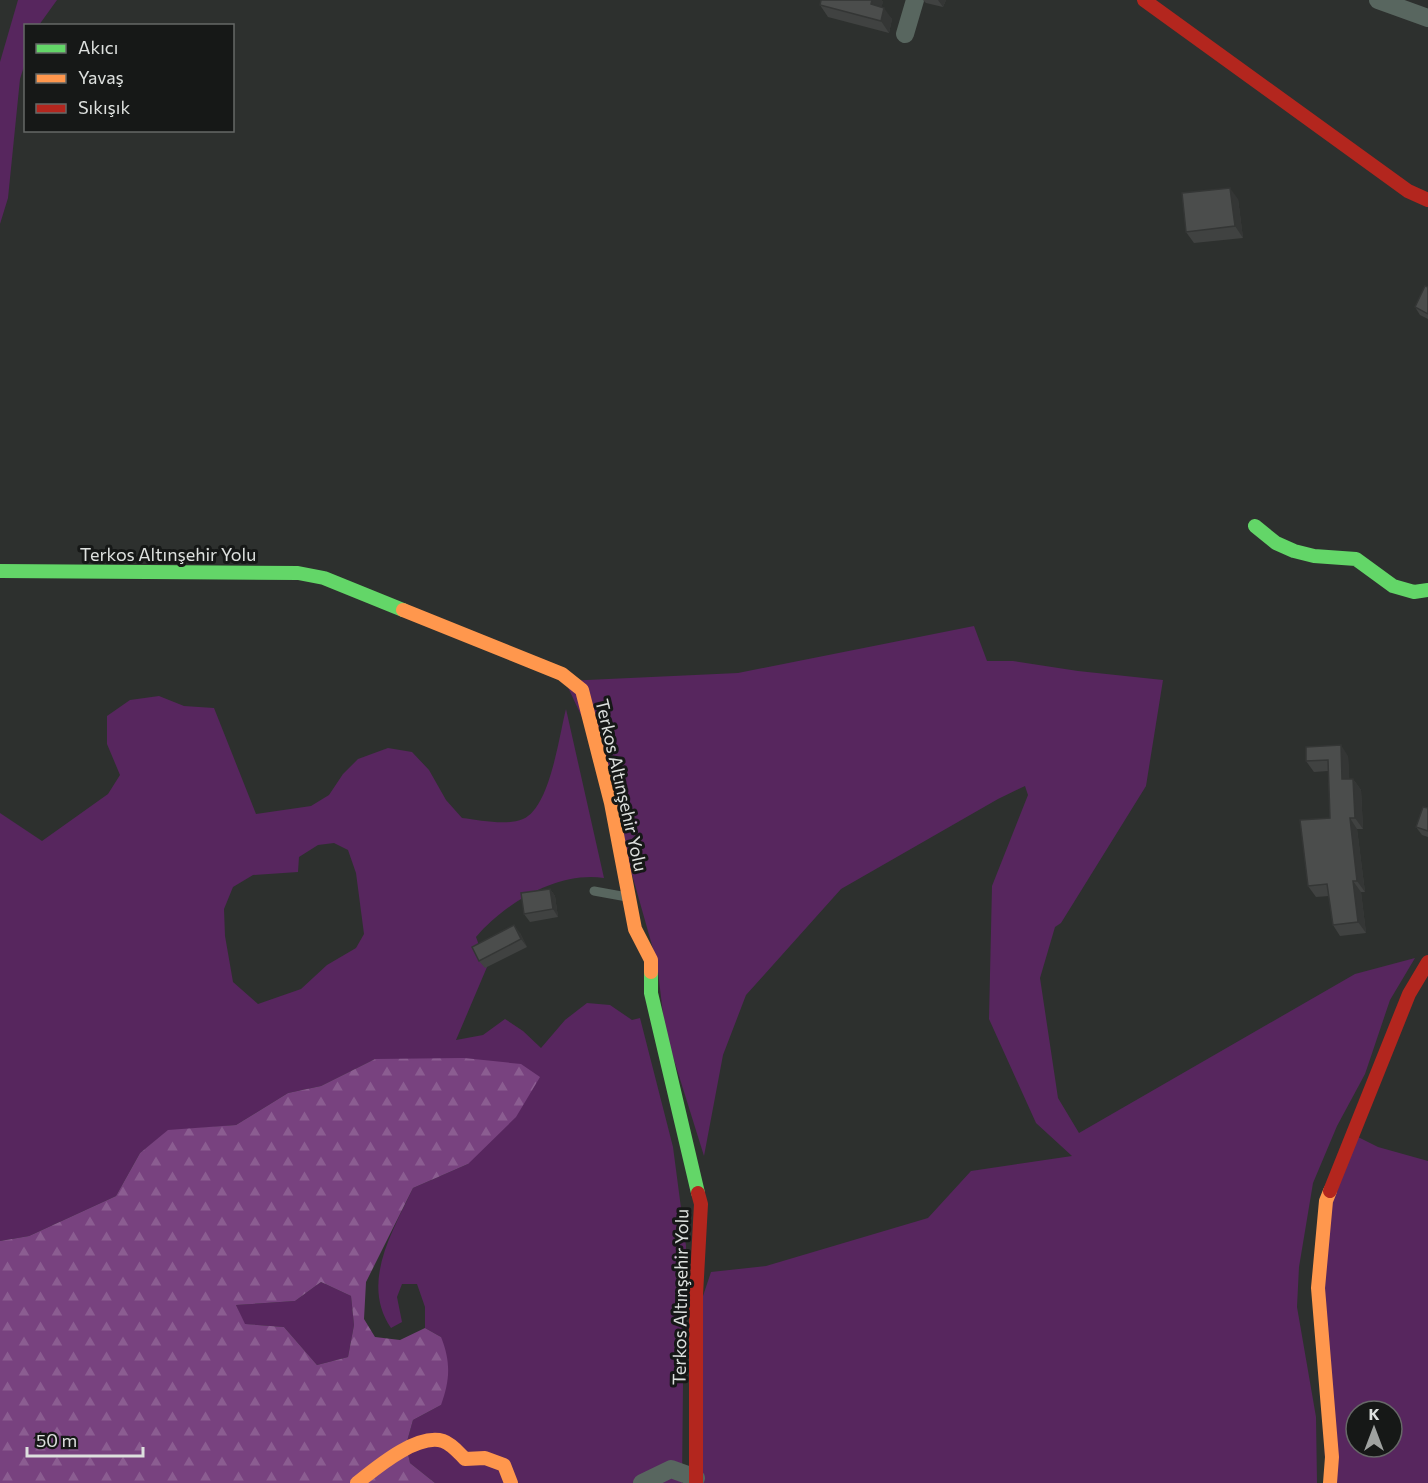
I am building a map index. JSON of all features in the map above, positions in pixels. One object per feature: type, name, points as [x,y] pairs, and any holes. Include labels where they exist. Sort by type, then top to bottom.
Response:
[{"type":"street","points":[[905,34],[915,0]]},
{"type":"street","points":[[1144,0],[1408,191],[1428,200]]},
{"type":"street","points":[[1378,0],[1428,18]]},
{"type":"street","points":[[1255,526],[1276,543],[1294,551],[1356,559],[1393,586],[1414,592],[1428,590]]},
{"type":"street","name":"Terkos Altınşehir Yolu","points":[[0,571],[298,573],[324,578],[562,674],[582,690],[611,802],[635,929],[651,960],[651,993],[701,1203],[696,1295],[696,1481]]},
{"type":"street","points":[[1330,1483],[1331,1446],[1318,1288],[1326,1202],[1354,1126],[1409,994],[1428,962]]},
{"type":"street","points":[[357,1483],[390,1458],[426,1441],[444,1441],[465,1459],[485,1458],[504,1465],[511,1483]]},
{"type":"street","points":[[642,1483],[672,1469],[696,1481]]},
{"type":"lane","points":[[594,891],[629,898]]},
{"type":"shaded area","points":[[18,0],[57,0],[40,24],[24,24],[24,66],[20,79],[8,198],[0,224],[0,62]]},
{"type":"shaded area","points":[[974,626],[987,661],[1013,661],[1163,680],[1146,786],[1061,923],[1055,927],[1040,978],[1058,1098],[1079,1133],[1355,974],[1415,958],[1390,1000],[1365,1074],[1337,1126],[1313,1183],[1299,1267],[1297,1307],[1316,1417],[1317,1483],[699,1483],[701,1302],[711,1272],[766,1266],[928,1218],[971,1171],[1072,1156],[1036,1123],[989,1019],[992,886],[1028,795],[1025,786],[998,799],[841,889],[746,995],[723,1055],[704,1156],[665,1031],[657,963],[596,747],[565,681],[738,673]]},
{"type":"shaded area","points":[[159,696],[184,706],[214,708],[256,814],[311,806],[329,795],[343,774],[358,759],[388,748],[412,752],[429,770],[446,800],[462,818],[501,822],[523,819],[540,801],[552,770],[566,709],[604,878],[569,879],[534,892],[502,912],[476,937],[487,967],[456,1040],[483,1035],[505,1019],[523,1031],[541,1048],[565,1020],[587,1003],[610,1005],[632,1020],[640,1018],[673,1147],[686,1246],[684,1323],[679,1354],[683,1383],[682,1483],[435,1483],[410,1463],[406,1445],[413,1420],[441,1405],[441,1337],[425,1328],[425,1307],[417,1284],[402,1284],[397,1297],[402,1322],[391,1328],[382,1311],[379,1275],[389,1239],[413,1188],[468,1164],[403,1059],[375,1059],[321,1086],[288,1093],[236,1125],[168,1131],[140,1153],[116,1196],[29,1236],[0,1241],[0,813],[42,841],[108,794],[120,775],[107,744],[107,716],[130,700]],"holes":[[[334,843],[348,850],[356,873],[364,934],[356,948],[327,965],[301,989],[258,1004],[233,982],[225,936],[224,909],[233,887],[253,875],[298,872],[299,857],[318,845]]]},
{"type":"shaded area","points":[[1358,1137],[1378,1147],[1428,1161],[1428,1483],[1326,1483],[1316,1236]]},
{"type":"shaded area","points":[[321,1282],[351,1296],[354,1325],[348,1357],[317,1365],[284,1327],[244,1324],[236,1305],[295,1301]]},
{"type":"green space","points":[[464,1058],[521,1064],[540,1077],[516,1117],[468,1164],[413,1188],[366,1282],[364,1319],[375,1337],[400,1340],[425,1328],[441,1337],[448,1371],[441,1405],[413,1420],[406,1445],[410,1463],[435,1483],[0,1483],[0,1241],[29,1236],[116,1196],[140,1153],[168,1130],[236,1125],[288,1093],[321,1086],[375,1059]],"holes":[[[321,1282],[351,1296],[354,1325],[348,1357],[317,1365],[284,1327],[245,1324],[236,1305],[295,1301]]]},
{"type":"building","points":[[821,0],[872,0],[871,4],[884,8],[881,21],[820,5]]},
{"type":"building","points":[[1230,188],[1235,226],[1186,232],[1182,193]]},
{"type":"building","points":[[1425,286],[1428,287],[1428,314],[1415,307]]},
{"type":"building","points":[[1341,745],[1342,779],[1353,779],[1355,818],[1350,818],[1357,881],[1353,881],[1358,922],[1333,925],[1327,884],[1308,886],[1300,820],[1330,818],[1328,760],[1306,761],[1306,747]]},
{"type":"building","points":[[1423,807],[1428,808],[1428,831],[1416,827]]},
{"type":"building","points":[[550,889],[553,909],[524,914],[521,893]]},
{"type":"building","points":[[514,925],[521,939],[479,961],[472,947]]},
{"type":"traffic: fast","points":[[1255,526],[1276,543],[1294,551],[1314,556],[1356,559],[1393,586],[1414,592],[1428,590]]},
{"type":"traffic: fast","points":[[0,571],[298,573],[324,578],[403,610]]},
{"type":"traffic: fast","points":[[651,972],[651,993],[698,1193]]},
{"type":"traffic: slow","points":[[403,610],[562,674],[582,690],[611,803],[635,929],[651,960],[651,972]]},
{"type":"traffic: slow","points":[[1330,1191],[1326,1201],[1318,1288],[1332,1457],[1330,1483]]},
{"type":"traffic: slow","points":[[357,1483],[397,1453],[421,1442],[433,1440],[446,1442],[465,1459],[485,1458],[504,1465],[511,1483]]},
{"type":"traffic: jam","points":[[1144,0],[1408,191],[1428,200]]},
{"type":"traffic: jam","points":[[1330,1191],[1409,994],[1428,962]]},
{"type":"traffic: jam","points":[[696,1483],[696,1295],[701,1204],[698,1193]]}]
